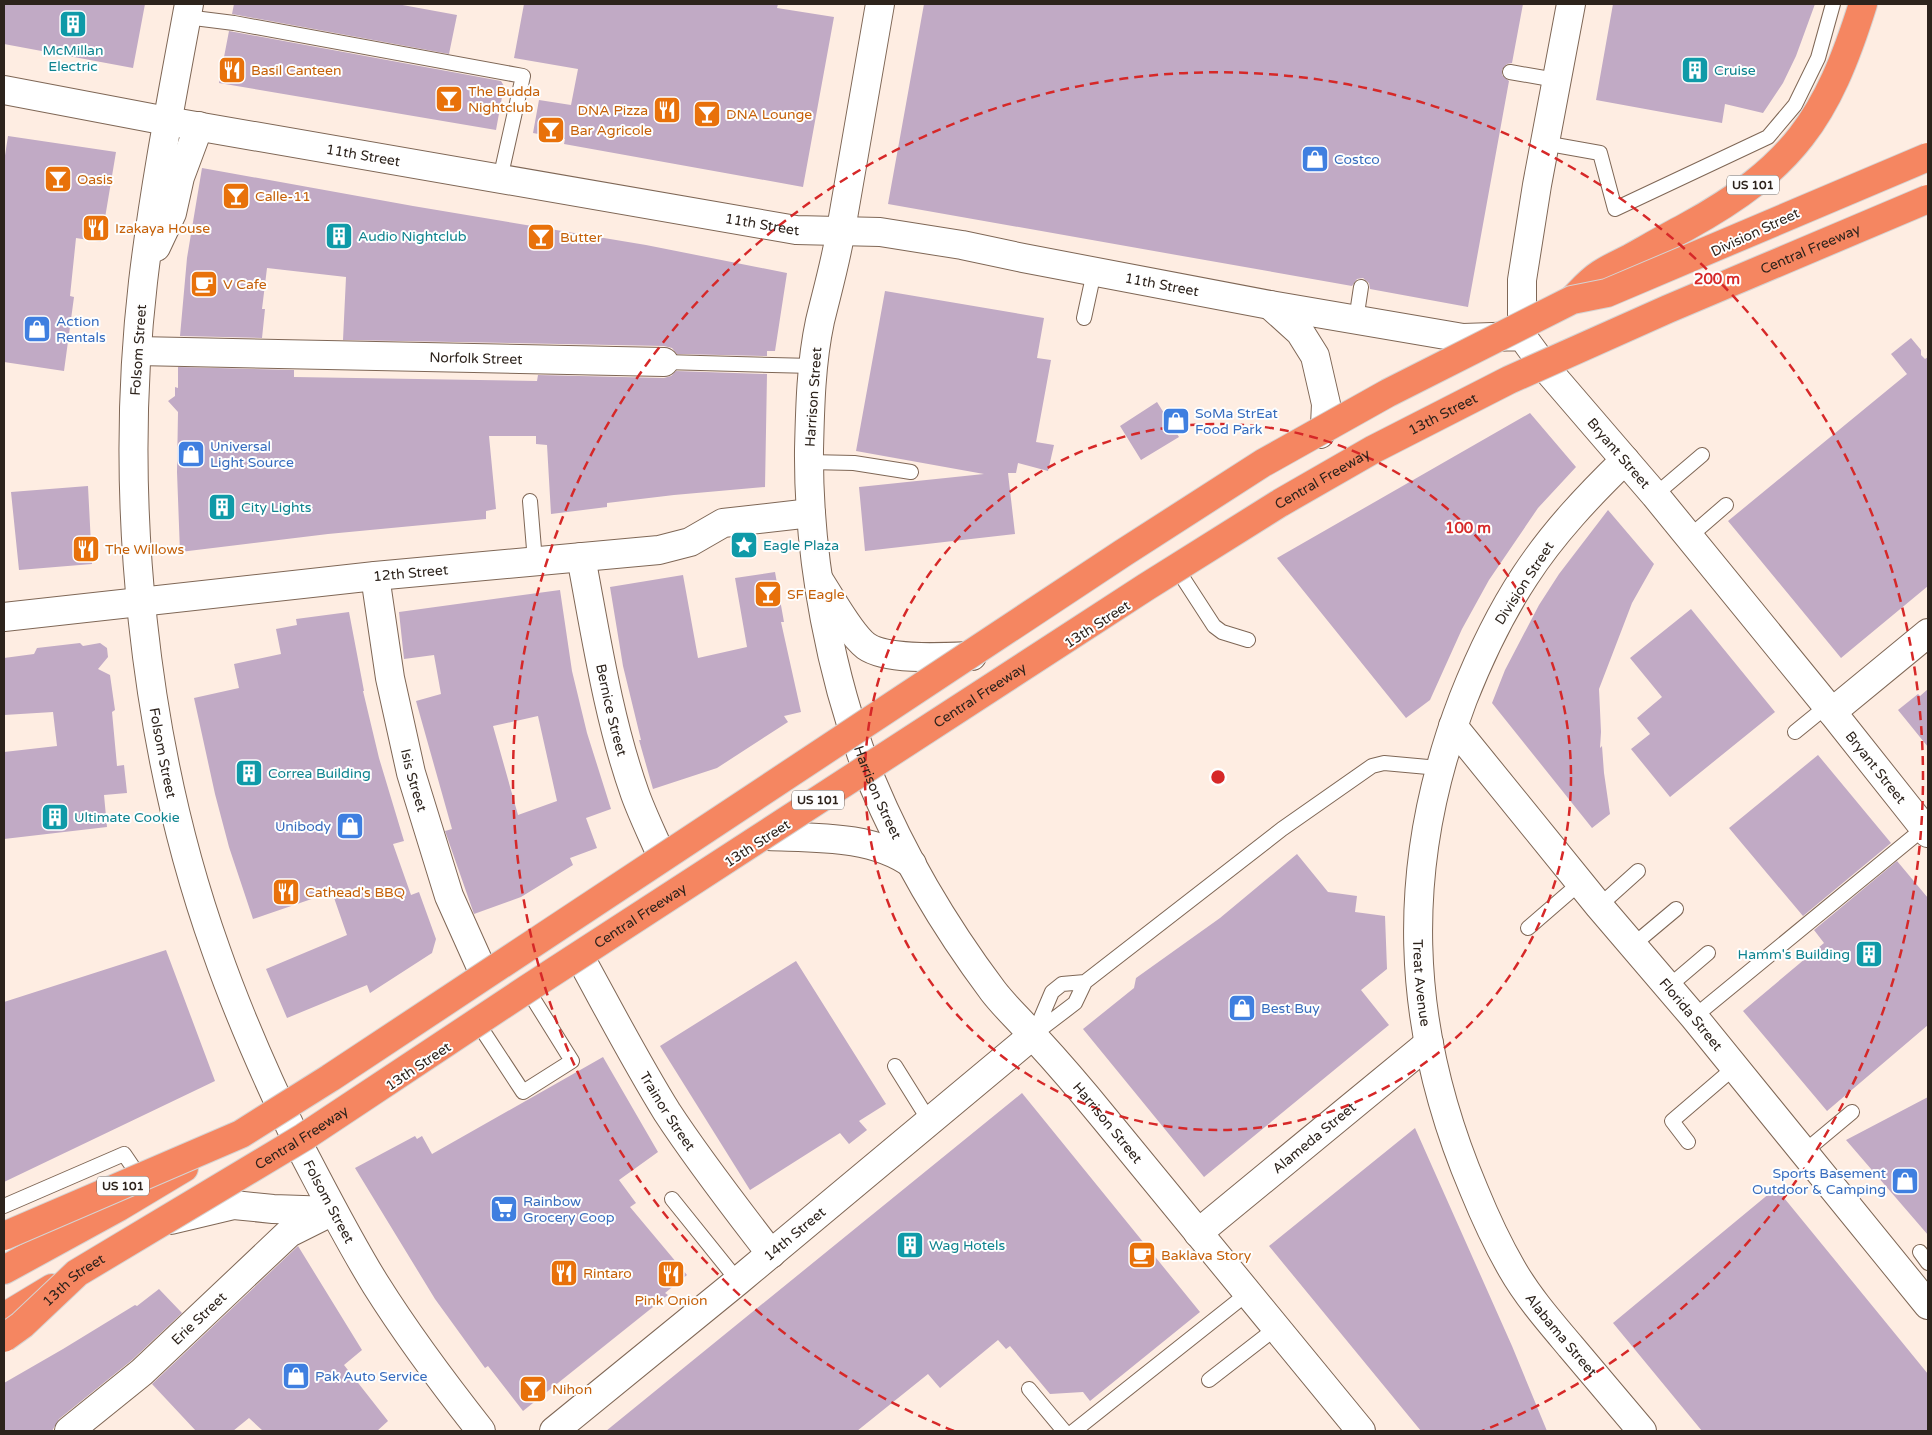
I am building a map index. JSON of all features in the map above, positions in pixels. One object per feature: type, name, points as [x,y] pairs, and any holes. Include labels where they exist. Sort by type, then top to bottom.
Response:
[{"type":"highway","name":"US 101","points":[[4,1236],[241,1134],[330,1078],[1123,553],[1263,464],[1388,393],[1572,300],[1599,274],[1732,200],[1758,182],[1782,160],[1803,136],[1822,107],[1840,70],[1863,4]]},
{"type":"highway","points":[[1572,300],[1607,293],[1928,157]]},
{"type":"highway","name":"Central Freeway","points":[[77,1273],[304,1138],[527,989],[1137,593],[1235,530],[1318,481],[1464,402],[1572,351],[1928,199]]},
{"type":"highway","points":[[4,1269],[119,1207],[241,1134]]},
{"type":"highway","name":"US 101","points":[[4,1338],[22,1325],[77,1273]]},
{"type":"highway","points":[[4,1319],[77,1273]]},
{"type":"street","name":"Harrison Street","points":[[880,4],[841,232],[833,274],[820,322],[813,366],[809,462],[811,513],[819,580],[833,654],[854,733],[868,772],[890,822],[936,906],[964,950],[1008,1010],[1033,1035],[1098,1110],[1361,1431]]},
{"type":"street","points":[[4,1269],[147,1189],[281,1108],[1210,500],[1320,434],[1427,379],[1522,336],[1522,280],[1544,144],[1571,4]]},
{"type":"street","name":"Folsom Street","points":[[187,10],[145,271],[137,351],[135,412],[134,482],[142,602],[153,698],[168,778],[185,849],[215,948],[281,1108],[333,1211],[376,1285],[406,1330],[481,1431]]},
{"type":"street","name":"11th Street","points":[[5,96],[199,126],[796,230],[880,232],[962,245],[1270,305],[1463,338],[1522,336]]},
{"type":"street","points":[[145,271],[172,213],[180,177],[199,126]]},
{"type":"street","name":"Division Street","points":[[1522,336],[1761,230],[1902,160],[1928,143]]},
{"type":"street","points":[[1544,366],[1771,267],[1928,192]]},
{"type":"street","points":[[1270,305],[1300,332],[1315,356],[1326,404],[1325,425],[1320,434]]},
{"type":"street","name":"Bryant Street","points":[[1522,336],[1544,366],[1655,495],[1926,830]]},
{"type":"street","name":"Norfolk Street","points":[[137,351],[664,362]]},
{"type":"street","name":"13th Street","points":[[4,1319],[299,1145],[768,836],[1244,529],[1372,454],[1463,405],[1544,366]]},
{"type":"street","name":"Division Street","points":[[1453,726],[1478,662],[1524,576],[1559,530],[1592,492],[1625,460]]},
{"type":"street","name":"12th Street","points":[[4,617],[375,576],[659,550],[690,542],[724,523],[811,513]]},
{"type":"street","name":"Bernice Street","points":[[582,557],[596,639],[620,740],[636,794],[662,857]]},
{"type":"street","name":"Isis Street","points":[[375,576],[390,678],[411,773],[449,896],[484,974]]},
{"type":"street","points":[[819,580],[854,634],[867,647],[908,656],[972,656]]},
{"type":"street","points":[[1830,709],[1928,633]]},
{"type":"street","name":"Treat Avenue","points":[[1453,726],[1439,768],[1424,842],[1418,894],[1417,946],[1421,994],[1429,1043],[1448,1123],[1461,1160],[1492,1232]]},
{"type":"street","name":"Florida Street","points":[[1453,726],[1580,883],[1694,1017],[1928,1304]]},
{"type":"street","points":[[768,836],[828,839],[866,844],[898,855],[912,864]]},
{"type":"street","name":"Trainor Street","points":[[581,959],[668,1113],[715,1180],[771,1254]]},
{"type":"street","name":"14th Street","points":[[554,1431],[771,1254],[1033,1035]]},
{"type":"street","name":"Alameda Street","points":[[1198,1233],[1429,1043]]},
{"type":"street","points":[[171,1220],[234,1205],[274,1209],[333,1211]]},
{"type":"street","name":"Erie Street","points":[[69,1431],[142,1372],[289,1233],[333,1211]]},
{"type":"street","name":"Alabama Street","points":[[1492,1232],[1530,1298],[1642,1431]]},
{"type":"lane","points":[[1544,144],[1600,153],[1615,209],[1768,137],[1794,105],[1818,58],[1833,4]]},
{"type":"lane","points":[[187,10],[234,23],[523,76],[500,179]]},
{"type":"lane","points":[[1510,72],[1556,80]]},
{"type":"lane","points":[[1084,318],[1094,272]]},
{"type":"lane","points":[[1356,320],[1361,287]]},
{"type":"lane","name":"Norfolk Street","points":[[664,362],[813,366]]},
{"type":"lane","points":[[1655,495],[1702,455]]},
{"type":"lane","points":[[809,462],[854,463],[911,472]]},
{"type":"lane","points":[[530,501],[535,561]]},
{"type":"lane","points":[[1689,537],[1726,505]]},
{"type":"lane","points":[[1179,572],[1214,626],[1227,634],[1248,640]]},
{"type":"lane","points":[[1795,732],[1830,709]]},
{"type":"lane","points":[[1033,1035],[1075,1003],[1085,982],[1282,829],[1372,766],[1384,763],[1439,768]]},
{"type":"lane","points":[[1694,1017],[1926,830]]},
{"type":"lane","points":[[1599,906],[1638,871]]},
{"type":"lane","points":[[1528,928],[1580,883]]},
{"type":"lane","points":[[1633,945],[1676,910]]},
{"type":"lane","points":[[1668,987],[1708,953]]},
{"type":"lane","points":[[1033,1035],[1052,992],[1062,984],[1085,982]]},
{"type":"lane","points":[[479,1025],[523,1092],[572,1061],[529,992]]},
{"type":"lane","points":[[895,1066],[930,1122]]},
{"type":"lane","points":[[1688,1142],[1672,1121],[1735,1067]]},
{"type":"lane","points":[[1804,1152],[1852,1112]]},
{"type":"lane","points":[[4,1206],[124,1154],[147,1189]]},
{"type":"lane","points":[[672,1199],[738,1281]]},
{"type":"lane","points":[[1074,1431],[1248,1293]]},
{"type":"lane","points":[[1209,1380],[1276,1328]]},
{"type":"lane","points":[[1029,1389],[1064,1431]]},
{"type":"building","name":"McMillan Electric","points":[[4,4],[145,4],[133,68],[4,44]]},
{"type":"building","points":[[234,4],[397,4],[457,15],[449,54],[232,14]]},
{"type":"building","points":[[524,4],[778,4],[777,8],[834,17],[803,187],[564,144],[565,139],[533,133],[539,100],[571,105],[578,69],[514,58]]},
{"type":"building","name":"Costco","points":[[924,4],[1523,4],[1512,63],[1507,64],[1502,70],[1502,75],[1509,81],[1468,307],[1370,289],[1369,283],[1363,278],[1357,279],[1352,286],[888,204]]},
{"type":"building","name":"Cruise","points":[[1613,4],[1815,4],[1796,56],[1783,83],[1763,113],[1725,104],[1722,123],[1596,100]]},
{"type":"building","points":[[229,31],[501,81],[504,86],[496,130],[219,83]]},
{"type":"building","points":[[8,136],[116,152],[101,242],[76,238],[70,296],[74,297],[64,371],[4,362],[4,162]]},
{"type":"building","points":[[202,168],[646,245],[787,273],[775,351],[767,351],[767,356],[677,354],[672,348],[664,346],[343,340],[346,277],[267,268],[262,309],[265,309],[262,338],[180,336],[187,258]]},
{"type":"building","points":[[885,291],[1044,318],[1037,358],[1051,360],[1036,442],[1054,445],[1048,471],[1018,463],[1016,473],[1008,473],[1015,534],[865,551],[859,487],[984,474],[856,451]]},
{"type":"building","points":[[1911,338],[1921,350],[1921,355],[1925,359],[1928,357],[1928,586],[1841,658],[1728,521],[1907,374],[1891,354]]},
{"type":"building","points":[[178,367],[294,370],[294,377],[537,381],[538,375],[664,378],[671,376],[676,371],[767,374],[765,487],[607,503],[607,507],[551,514],[547,445],[536,444],[536,436],[489,436],[496,509],[486,511],[486,519],[328,534],[180,552],[177,472],[178,412],[168,401],[175,396],[175,387],[178,388]]},
{"type":"building","points":[[1157,402],[1179,437],[1141,460],[1120,426]]},
{"type":"building","points":[[1530,413],[1576,467],[1538,508],[1489,580],[1462,629],[1430,700],[1406,718],[1277,558]]},
{"type":"building","points":[[88,486],[92,564],[19,570],[11,492]]},
{"type":"building","points":[[1608,510],[1654,564],[1632,603],[1599,689],[1600,748],[1602,746],[1610,814],[1592,828],[1492,703],[1505,670],[1539,605],[1559,574]]},
{"type":"building","points":[[775,572],[784,622],[781,622],[801,712],[784,716],[788,722],[717,768],[653,789],[639,740],[641,740],[623,666],[610,587],[683,575],[698,658],[747,647],[735,578]]},
{"type":"building","points":[[560,590],[572,671],[587,733],[611,809],[586,818],[597,848],[570,858],[573,865],[521,897],[474,914],[445,831],[452,829],[416,701],[441,694],[434,655],[404,659],[399,612]],"holes":[[[538,716],[557,801],[518,815],[493,726]]]},
{"type":"building","points":[[1691,609],[1775,712],[1670,797],[1631,749],[1650,734],[1637,718],[1662,697],[1630,658]]},
{"type":"building","points":[[349,612],[363,691],[379,758],[404,841],[393,844],[411,895],[419,892],[436,939],[432,953],[370,993],[367,985],[287,1018],[266,969],[347,935],[332,892],[253,919],[229,847],[215,794],[194,698],[239,688],[234,664],[281,654],[276,629],[297,625],[296,619]]},
{"type":"building","points":[[80,643],[83,646],[100,643],[107,648],[108,657],[98,669],[110,675],[115,710],[112,712],[117,766],[124,765],[127,793],[104,795],[107,827],[4,839],[4,752],[57,746],[53,712],[4,715],[4,658],[34,654],[37,648]]},
{"type":"building","points":[[1928,689],[1928,747],[1898,710],[1918,694],[1920,696]]},
{"type":"building","points":[[1818,755],[1891,843],[1803,916],[1729,828]]},
{"type":"building","name":"Best Buy","points":[[1297,854],[1328,892],[1357,896],[1355,912],[1385,916],[1387,969],[1361,990],[1389,1025],[1204,1177],[1083,1029],[1134,988],[1136,978],[1220,918]]},
{"type":"building","name":"Hamm's Building","points":[[1897,861],[1928,898],[1928,1025],[1827,1111],[1743,1011],[1824,943],[1814,930]]},
{"type":"building","points":[[166,950],[215,1081],[4,1182],[4,1002]]},
{"type":"building","points":[[796,961],[886,1104],[859,1121],[867,1130],[849,1144],[840,1133],[750,1190],[660,1046]]},
{"type":"building","name":"Rainbow Grocery Coop","points":[[603,1057],[658,1152],[619,1180],[636,1203],[630,1207],[687,1275],[665,1293],[668,1295],[523,1411],[488,1366],[485,1368],[435,1299],[355,1168],[415,1136],[417,1139],[422,1136],[432,1154]]},
{"type":"building","points":[[1022,1093],[1200,1312],[1090,1401],[1083,1392],[1050,1394],[1010,1346],[1006,1349],[998,1340],[940,1388],[928,1374],[857,1431],[606,1431]]},
{"type":"building","name":"Sports Basement Outdoor & Camping","points":[[1928,1097],[1928,1235],[1846,1140]]},
{"type":"building","points":[[1415,1128],[1512,1346],[1547,1431],[1421,1431],[1269,1246]]},
{"type":"building","points":[[1776,1188],[1928,1374],[1928,1431],[1702,1431],[1613,1323]]},
{"type":"building","points":[[298,1246],[362,1350],[344,1365],[388,1421],[377,1431],[263,1431],[249,1418],[233,1431],[196,1431],[152,1384]]},
{"type":"building","points":[[159,1289],[182,1313],[132,1360],[59,1419],[52,1431],[4,1431],[4,1383],[135,1305],[137,1306]]},
{"type":"place","name":"McMillan Electric","points":[[73,24]]},
{"type":"place","name":"Basil Canteen","points":[[232,70]]},
{"type":"place","name":"Cruise","points":[[1695,70]]},
{"type":"place","name":"The Budda Nightclub","points":[[449,99]]},
{"type":"place","name":"DNA Pizza","points":[[667,110]]},
{"type":"place","name":"DNA Lounge","points":[[707,114]]},
{"type":"place","name":"Bar Agricole","points":[[551,130]]},
{"type":"place","name":"Costco","points":[[1315,159]]},
{"type":"place","name":"Oasis","points":[[58,179]]},
{"type":"place","name":"Calle-11","points":[[236,196]]},
{"type":"place","name":"Izakaya House","points":[[96,228]]},
{"type":"place","name":"Audio Nightclub","points":[[339,236]]},
{"type":"place","name":"Butter","points":[[541,237]]},
{"type":"place","name":"V Cafe","points":[[204,284]]},
{"type":"place","name":"Action Rentals","points":[[37,329]]},
{"type":"place","name":"SoMa StrEat Food Park","points":[[1176,421]]},
{"type":"place","name":"Universal Light Source","points":[[191,454]]},
{"type":"place","name":"City Lights","points":[[222,507]]},
{"type":"place","name":"Eagle Plaza","points":[[744,545]]},
{"type":"place","name":"The Willows","points":[[86,549]]},
{"type":"place","name":"SF Eagle","points":[[768,594]]},
{"type":"place","name":"Correa Building","points":[[249,773]]},
{"type":"place","name":"Ultimate Cookie","points":[[55,817]]},
{"type":"place","name":"Unibody","points":[[350,826]]},
{"type":"place","name":"Cathead's BBQ","points":[[286,892]]},
{"type":"place","name":"Hamm's Building","points":[[1869,954]]},
{"type":"place","name":"Best Buy","points":[[1242,1008]]},
{"type":"place","name":"Sports Basement Outdoor & Camping","points":[[1905,1181]]},
{"type":"place","name":"Rainbow Grocery Coop","points":[[504,1209]]},
{"type":"place","name":"Wag Hotels","points":[[910,1245]]},
{"type":"place","name":"Baklava Story","points":[[1142,1255]]},
{"type":"place","name":"Rintaro","points":[[564,1273]]},
{"type":"place","name":"Pink Onion","points":[[671,1274]]},
{"type":"place","name":"Pak Auto Service","points":[[296,1376]]},
{"type":"place","name":"Nihon","points":[[533,1389]]}]
